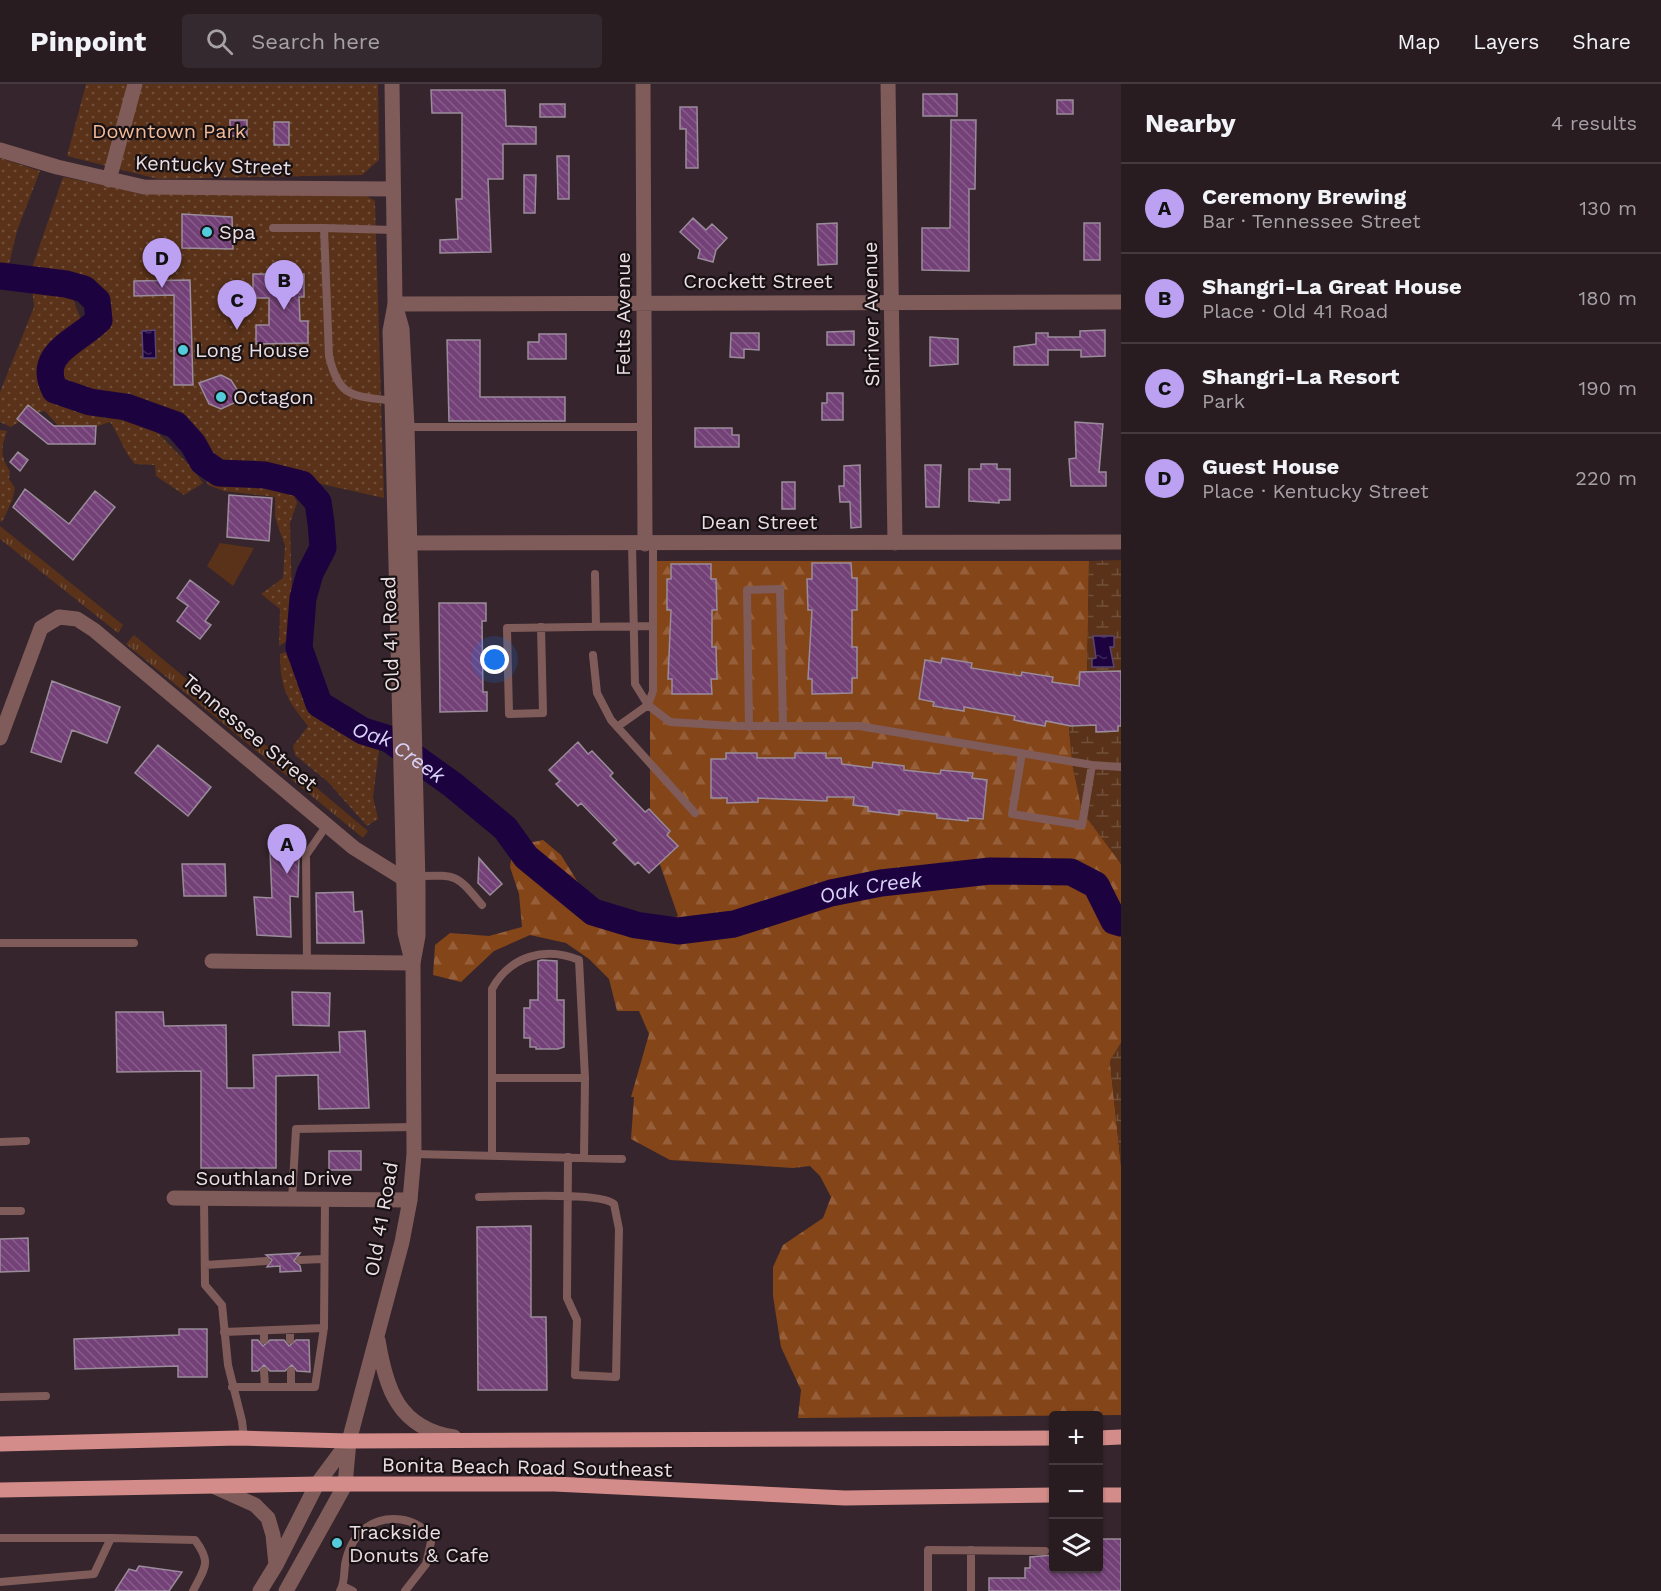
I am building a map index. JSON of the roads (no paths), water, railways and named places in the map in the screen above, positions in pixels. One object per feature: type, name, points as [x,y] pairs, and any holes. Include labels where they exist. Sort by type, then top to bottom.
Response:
[{"type":"main road","points":[[1103,1438],[1121,1437]]},
{"type":"main road","name":"Bonita Beach Road Southeast","points":[[0,1443],[244,1438],[350,1441],[1049,1438]]},
{"type":"main road","name":"Bonita Beach Road Southeast","points":[[0,1490],[317,1484],[554,1484],[845,1498],[1049,1495]]},
{"type":"main road","points":[[1103,1495],[1121,1495]]},
{"type":"street","points":[[109,180],[135,84]]},
{"type":"street","name":"Old 41 Road","points":[[392,84],[392,189],[396,304],[402,329],[407,427],[402,543]]},
{"type":"street","name":"Felts Avenue","points":[[643,84],[645,428],[643,544]]},
{"type":"street","name":"Shriver Avenue","points":[[888,84],[895,543]]},
{"type":"street","name":"Kentucky Street","points":[[0,150],[109,180],[144,187],[392,189]]},
{"type":"street","name":"Crockett Street","points":[[396,304],[1121,302]]},
{"type":"street","name":"Old 41 Road","points":[[286,1591],[345,1485],[350,1441],[402,1242],[410,1200],[414,1154],[413,963],[418,936],[411,878],[402,543],[392,401],[390,331],[396,304]]},
{"type":"street","name":"Dean Street","points":[[402,543],[1121,542]]},
{"type":"street","name":"Tennessee Street","points":[[0,738],[41,628],[59,617],[77,620],[94,630],[354,848],[411,878]]},
{"type":"street","points":[[212,962],[413,963]]},
{"type":"street","name":"Southland Drive","points":[[174,1198],[410,1200]]},
{"type":"street","points":[[378,1335],[384,1374],[393,1396],[407,1416],[438,1434],[480,1441]]},
{"type":"street","name":"Old 41 Road","points":[[260,1591],[276,1565],[317,1484],[350,1441]]},
{"type":"street","points":[[215,1487],[255,1506],[268,1518],[273,1535],[276,1565]]},
{"type":"lane","points":[[273,228],[393,230]]},
{"type":"lane","points":[[324,228],[326,312],[329,356],[334,376],[340,387],[353,396],[392,401]]},
{"type":"lane","points":[[407,427],[645,428]]},
{"type":"lane","points":[[643,544],[634,626],[635,684],[648,705],[670,722],[749,727],[859,726],[1092,765],[1121,767]]},
{"type":"lane","points":[[617,727],[648,705],[653,691],[653,626],[643,544]]},
{"type":"lane","points":[[595,574],[596,627]]},
{"type":"lane","points":[[749,727],[747,590],[780,589],[783,726]]},
{"type":"lane","points":[[541,627],[543,713],[509,714],[507,628],[541,627],[653,626]]},
{"type":"lane","points":[[593,655],[597,693],[617,727],[695,813]]},
{"type":"lane","points":[[1022,753],[1012,814],[1082,825],[1092,765]]},
{"type":"lane","points":[[307,964],[306,855],[327,825]]},
{"type":"lane","points":[[411,878],[451,876],[460,879],[482,905]]},
{"type":"lane","points":[[0,943],[134,943]]},
{"type":"lane","points":[[492,1156],[492,989],[499,975],[509,965],[530,955],[568,955],[579,960],[585,1078],[584,1158]]},
{"type":"lane","points":[[492,1078],[585,1078]]},
{"type":"lane","points":[[292,1200],[296,1129],[414,1127]]},
{"type":"lane","points":[[0,1142],[26,1141]]},
{"type":"lane","points":[[414,1154],[622,1158]]},
{"type":"lane","points":[[478,1197],[567,1197],[609,1199],[617,1214],[620,1229],[616,1377],[575,1375],[577,1320],[567,1298],[567,1197],[568,1157]]},
{"type":"lane","points":[[204,1199],[205,1285],[222,1305],[232,1387],[242,1421],[244,1438]]},
{"type":"lane","points":[[232,1387],[315,1387],[324,1328],[322,1259],[325,1199]]},
{"type":"lane","points":[[0,1211],[21,1211]]},
{"type":"lane","points":[[300,1260],[322,1259]]},
{"type":"lane","points":[[205,1265],[266,1261]]},
{"type":"lane","points":[[224,1332],[324,1328]]},
{"type":"lane","points":[[290,1329],[290,1340]]},
{"type":"lane","points":[[264,1330],[264,1340]]},
{"type":"lane","points":[[264,1371],[265,1387]]},
{"type":"lane","points":[[291,1371],[291,1387]]},
{"type":"lane","points":[[0,1397],[46,1396]]},
{"type":"lane","points":[[353,1591],[342,1588],[347,1557],[361,1530],[380,1520],[391,1519],[406,1520],[423,1527],[431,1542],[426,1564],[405,1591]]},
{"type":"lane","points":[[0,1538],[195,1540],[205,1554],[206,1564],[193,1591]]},
{"type":"lane","points":[[0,1582],[94,1574],[111,1538]]},
{"type":"lane","points":[[928,1591],[928,1550],[1045,1551]]},
{"type":"lane","points":[[971,1550],[972,1591]]},
{"type":"water","points":[[155,330],[156,358],[143,358],[142,331]]},
{"type":"water","points":[[1093,636],[1114,636],[1114,647],[1110,647],[1114,667],[1092,667],[1092,659],[1096,658]]},
{"type":"waterway","name":"Oak Creek","points":[[0,276],[66,284],[84,289],[97,301],[99,320],[70,342],[55,357],[51,367],[55,390],[90,402],[126,407],[176,425],[193,444],[203,462],[219,473],[265,475],[302,484],[318,502],[323,548],[310,573],[303,598],[299,648],[319,704],[363,731],[389,739],[453,785],[505,828],[526,857],[593,912],[636,925],[678,931],[734,924],[831,893],[881,883],[990,871],[1071,872],[1096,885],[1114,921],[1121,923]]},
{"type":"place","name":"Spa","points":[[207,232]]},
{"type":"place","name":"Guest House","points":[[162,288]]},
{"type":"place","name":"Shangri-La Great House","points":[[284,310]]},
{"type":"place","name":"Shangri-La Resort","points":[[237,330]]},
{"type":"place","name":"Long House","points":[[183,350]]},
{"type":"place","name":"Octagon","points":[[221,397]]},
{"type":"place","name":"Ceremony Brewing","points":[[287,874]]},
{"type":"place","name":"Trackside Donuts & Cafe","points":[[337,1543]]},
{"type":"park label","name":"Downtown Park","points":[[169,131]]}]
